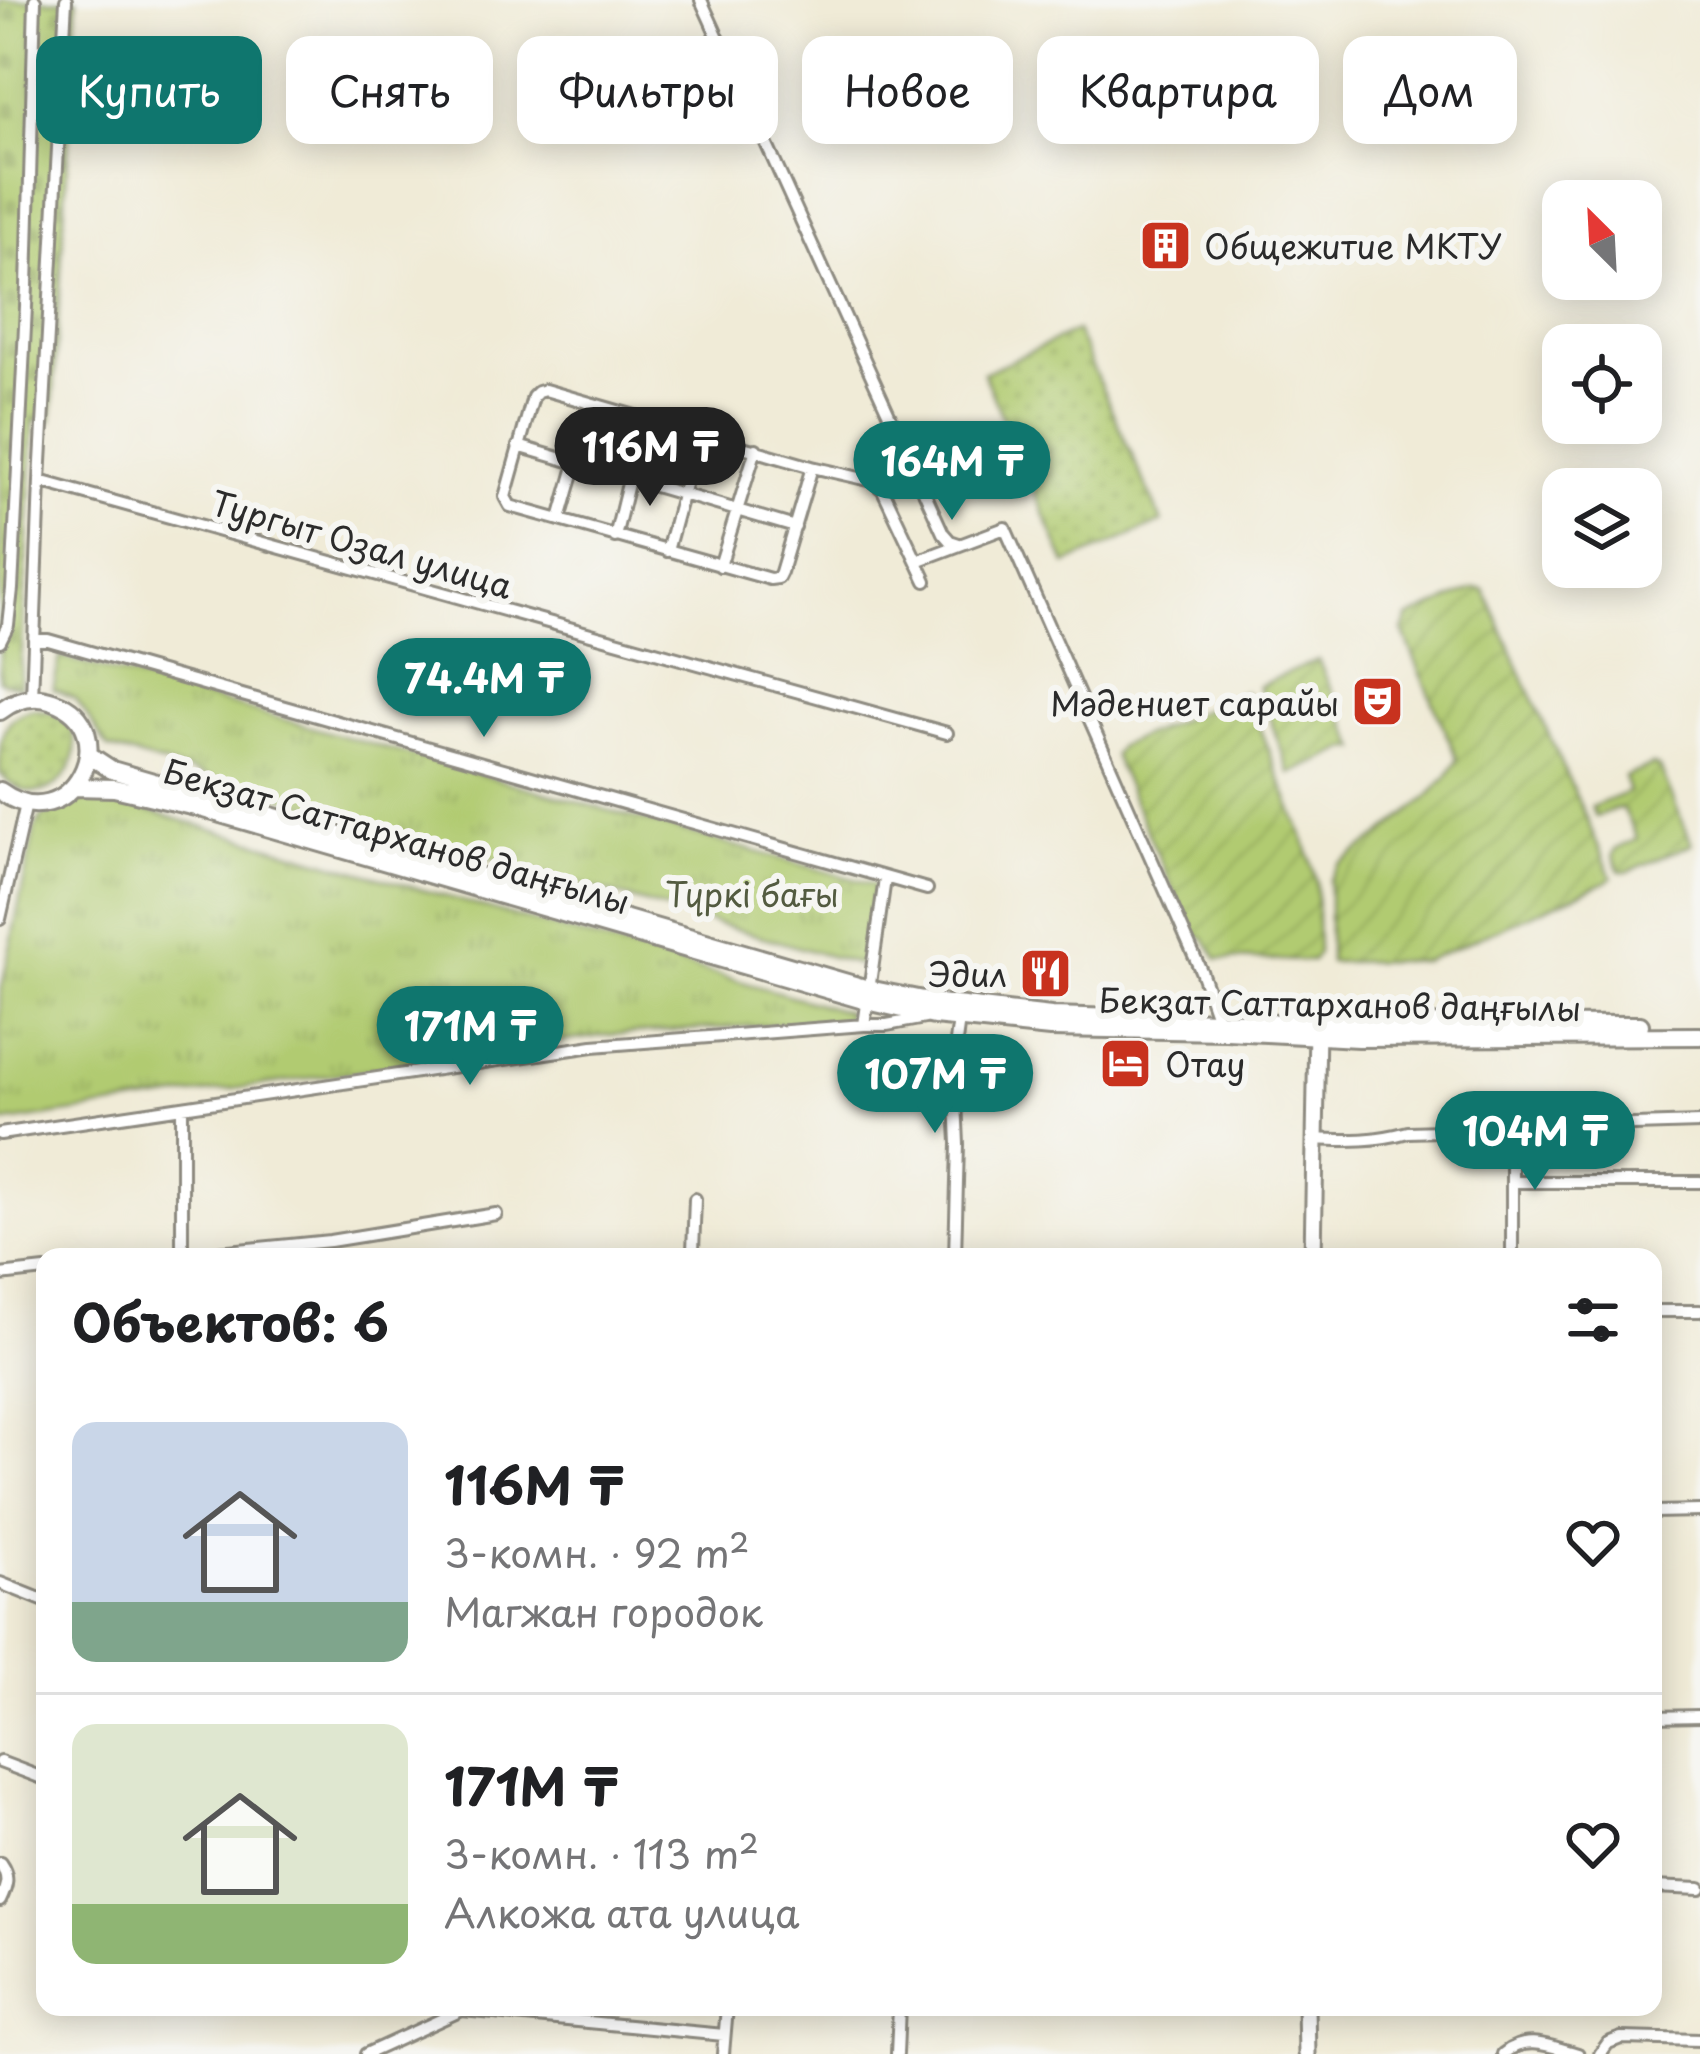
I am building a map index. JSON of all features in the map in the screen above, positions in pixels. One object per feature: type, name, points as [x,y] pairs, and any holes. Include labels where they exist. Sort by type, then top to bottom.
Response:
[{"type":"main road","points":[[0,711],[32,698],[50,700],[73,713],[84,728],[88,755],[74,788],[52,802],[26,804],[0,791]]},
{"type":"main road","name":"Бекзат Саттарханов даңғылы","points":[[88,755],[112,770],[934,1016],[1050,1028],[1167,1032],[1700,1036]]},
{"type":"main road","name":"Бекзат Саттарханов даңғылы","points":[[74,788],[114,788],[200,808],[868,995],[1051,1016],[1218,1019],[1317,1031],[1700,1024]]},
{"type":"main road","points":[[1312,1248],[1317,1031]]},
{"type":"main road","points":[[1306,2016],[1306,2054]]},
{"type":"street","points":[[0,641],[8,625],[19,458],[35,0]]},
{"type":"street","points":[[32,698],[66,0]]},
{"type":"street","points":[[701,0],[943,533],[962,544]]},
{"type":"street","points":[[812,467],[778,578],[770,579],[506,503],[533,397],[545,390],[879,484],[926,581]]},
{"type":"street","points":[[560,519],[593,404]]},
{"type":"street","points":[[615,537],[644,418]]},
{"type":"street","points":[[667,551],[699,434]]},
{"type":"street","points":[[518,446],[795,527]]},
{"type":"street","points":[[720,566],[756,449]]},
{"type":"street","name":"Тургыт Озал улица","points":[[40,482],[947,733]]},
{"type":"street","points":[[917,561],[1005,527],[1218,1019]]},
{"type":"street","points":[[34,640],[48,640],[927,889]]},
{"type":"street","points":[[0,919],[26,804]]},
{"type":"street","points":[[864,1024],[885,879]]},
{"type":"street","points":[[0,1134],[592,1046],[887,1025],[934,1016]]},
{"type":"street","points":[[955,1248],[954,1057],[959,1019]]},
{"type":"street","points":[[182,1107],[182,1248]]},
{"type":"street","points":[[1314,1139],[1358,1142],[1408,1132],[1700,1123]]},
{"type":"street","points":[[1512,1129],[1512,1248]]},
{"type":"street","points":[[1512,1182],[1700,1182]]},
{"type":"street","points":[[693,1248],[695,1198]]},
{"type":"street","points":[[261,1248],[496,1214]]},
{"type":"street","points":[[330,1241],[330,1248]]},
{"type":"street","points":[[0,1275],[36,1271]]},
{"type":"street","points":[[1662,1311],[1700,1311]]},
{"type":"street","points":[[1662,1512],[1700,1511]]},
{"type":"street","points":[[0,1583],[36,1597]]},
{"type":"street","points":[[1662,1717],[1700,1716]]},
{"type":"street","points":[[0,1762],[36,1776]]},
{"type":"street","points":[[0,1863],[7,1874],[0,1901]]},
{"type":"street","points":[[1662,1887],[1700,1889]]},
{"type":"street","points":[[366,2054],[449,2016]]},
{"type":"street","points":[[525,2016],[724,2035]]},
{"type":"street","points":[[723,2054],[726,2016]]},
{"type":"street","points":[[897,2054],[899,2016]]},
{"type":"street","points":[[1600,2054],[1608,2043],[1621,2038],[1700,2040]]},
{"type":"street","points":[[1503,2054],[1532,2042],[1578,2054]]},
{"type":"green space","points":[[0,0],[77,0],[75,36],[36,36],[36,144],[68,144],[52,421],[34,420],[20,687],[0,681]]},
{"type":"green space","points":[[1076,331],[1162,522],[1066,564],[983,373]]},
{"type":"green space","points":[[1474,589],[1485,591],[1612,877],[1424,961],[1329,962],[1329,881],[1339,864],[1425,800],[1457,759],[1403,631],[1408,618]]},
{"type":"green space","name":"Түркі бағы","points":[[60,657],[875,885],[860,965],[108,748],[76,699],[53,689]]},
{"type":"green space","points":[[1318,660],[1358,749],[1347,749],[1290,774],[1258,686]]},
{"type":"green space","points":[[1245,692],[1316,880],[1318,953],[1312,961],[1218,959],[1204,937],[1194,936],[1113,755],[1119,746]]},
{"type":"green space","points":[[34,709],[59,718],[72,733],[75,751],[70,769],[57,784],[40,792],[21,789],[0,773],[4,731],[14,717]]},
{"type":"green space","points":[[1653,765],[1660,768],[1692,844],[1620,871],[1615,850],[1637,839],[1623,809],[1595,817],[1591,807],[1629,792],[1624,777]]},
{"type":"green space","points":[[94,795],[847,1012],[847,1020],[607,1035],[0,1123],[0,996],[35,828],[42,817]]},
{"type":"place","name":"Общежитие МКТУ","points":[[1165,245]]},
{"type":"place","name":"Мәдениет сарайы","points":[[1378,702]]},
{"type":"place","name":"Эдил","points":[[1046,973]]},
{"type":"place","name":"Отау","points":[[1126,1063]]}]
